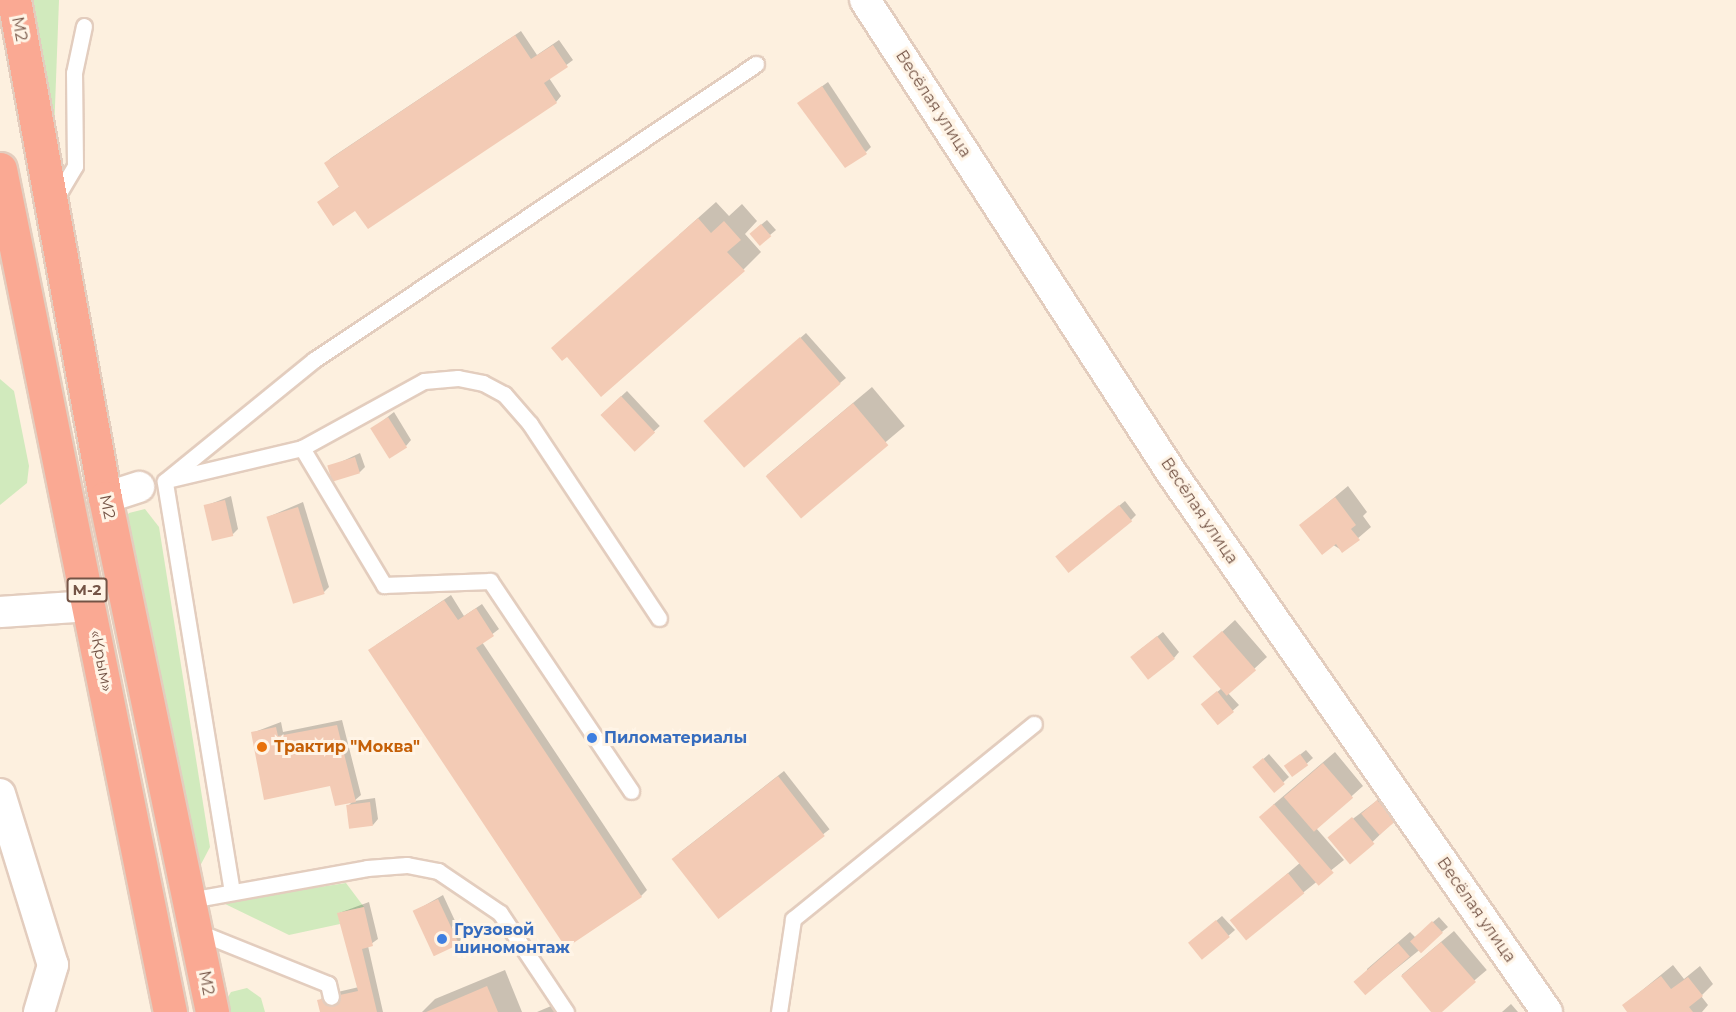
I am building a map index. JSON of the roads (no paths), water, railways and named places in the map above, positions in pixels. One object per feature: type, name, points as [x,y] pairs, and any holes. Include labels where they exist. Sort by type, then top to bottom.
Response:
[{"type":"highway","name":"М2","points":[[14,0],[53,203],[105,498],[212,1012]]},
{"type":"highway","name":"«Крым»","points":[[0,169],[90,606],[170,1012]]},
{"type":"street","name":"Весёлая улица","points":[[865,0],[1171,472],[1547,1012]]},
{"type":"street","points":[[105,498],[152,484]]},
{"type":"street","points":[[0,612],[90,606]]},
{"type":"street","points":[[0,794],[53,965],[61,1012]]},
{"type":"street","points":[[39,1012],[53,965]]},
{"type":"lane","points":[[53,203],[75,166],[74,73],[84,26]]},
{"type":"lane","points":[[152,484],[314,360],[756,64]]},
{"type":"lane","points":[[152,484],[302,448],[424,381],[458,378],[483,383],[504,394],[530,424],[659,618]]},
{"type":"lane","points":[[302,448],[384,585],[490,581],[631,791]]},
{"type":"lane","points":[[152,484],[232,892]]},
{"type":"lane","points":[[779,1012],[793,919],[1034,724]]},
{"type":"lane","points":[[193,915],[232,892],[367,868],[407,865],[438,871],[500,913],[566,1012]]},
{"type":"lane","points":[[193,915],[328,984],[331,997]]},
{"type":"place","name":"Пиломатериалы","points":[[592,738]]},
{"type":"place","name":"Трактир \"Моква\"","points":[[262,747]]},
{"type":"place","name":"Грузовой шиномонтаж","points":[[442,939]]}]
